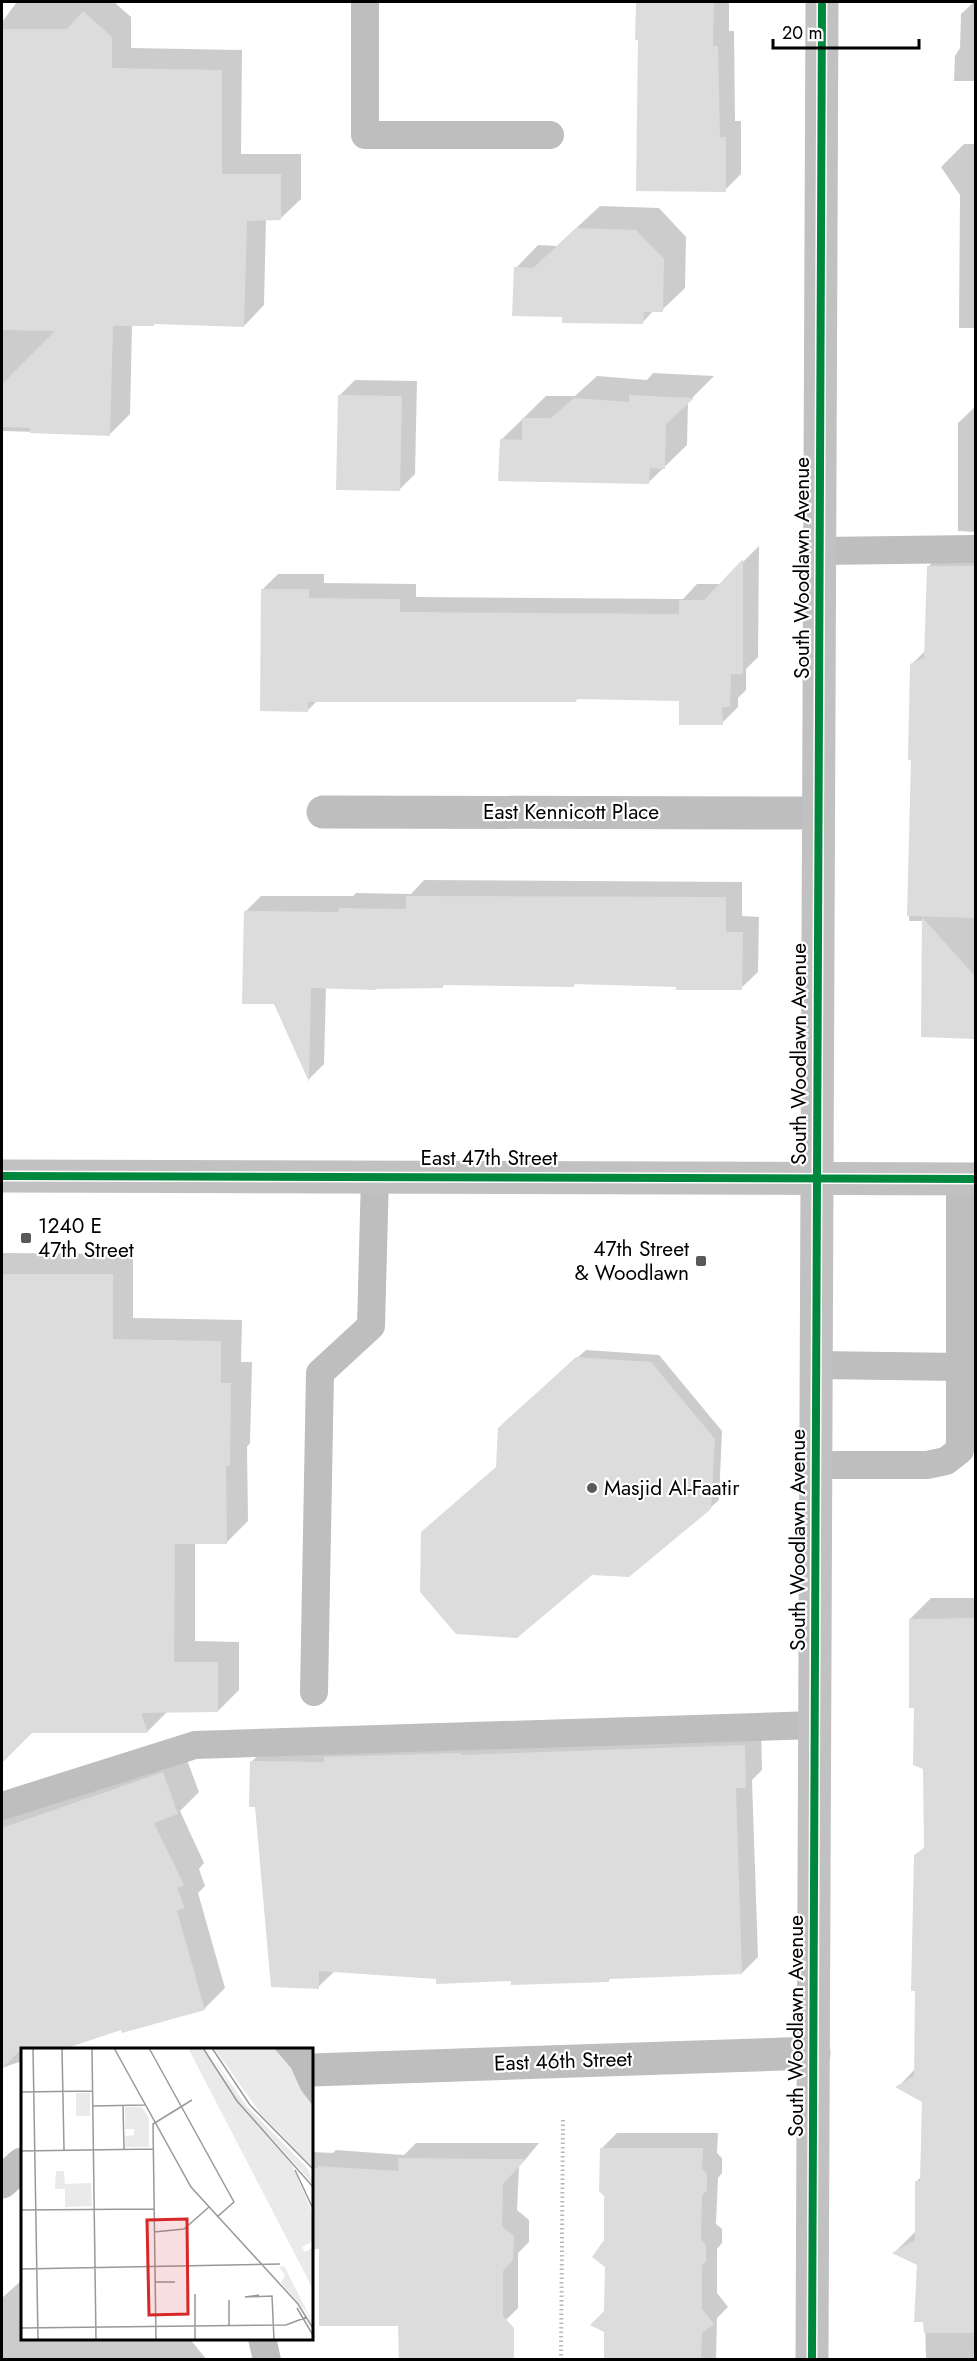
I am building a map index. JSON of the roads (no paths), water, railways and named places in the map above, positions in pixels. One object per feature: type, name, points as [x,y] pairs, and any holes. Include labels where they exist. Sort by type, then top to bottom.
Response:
[{"type":"street","name":"South Woodlawn Avenue","points":[[812,2360],[822,2]]},
{"type":"street","name":"East Kennicott Place","points":[[323,812],[818,813]]},
{"type":"street","name":"East 47th Street","points":[[2,1176],[968,1179]]},
{"type":"street","name":"East 46th Street","points":[[314,2070],[814,2053]]},
{"type":"street","points":[[2,2182],[21,2165]]},
{"type":"lane","points":[[365,2],[365,135],[550,135]]},
{"type":"lane","points":[[820,550],[975,549]]},
{"type":"lane","points":[[314,1692],[320,1373],[371,1326],[375,1176]]},
{"type":"lane","points":[[816,1465],[927,1465],[946,1461],[968,1450],[960,1367],[968,1314],[968,1179]]},
{"type":"lane","points":[[816,1365],[960,1367]]},
{"type":"lane","points":[[2,1806],[195,1745],[815,1725]]},
{"type":"lane","points":[[262,2340],[267,2360]]},
{"type":"place","name":"1240 E 47th Street","points":[[26,1238]]},
{"type":"place","name":"47th Street & Woodlawn","points":[[701,1261]]},
{"type":"place","name":"Masjid Al-Faatir","points":[[592,1488]]}]
